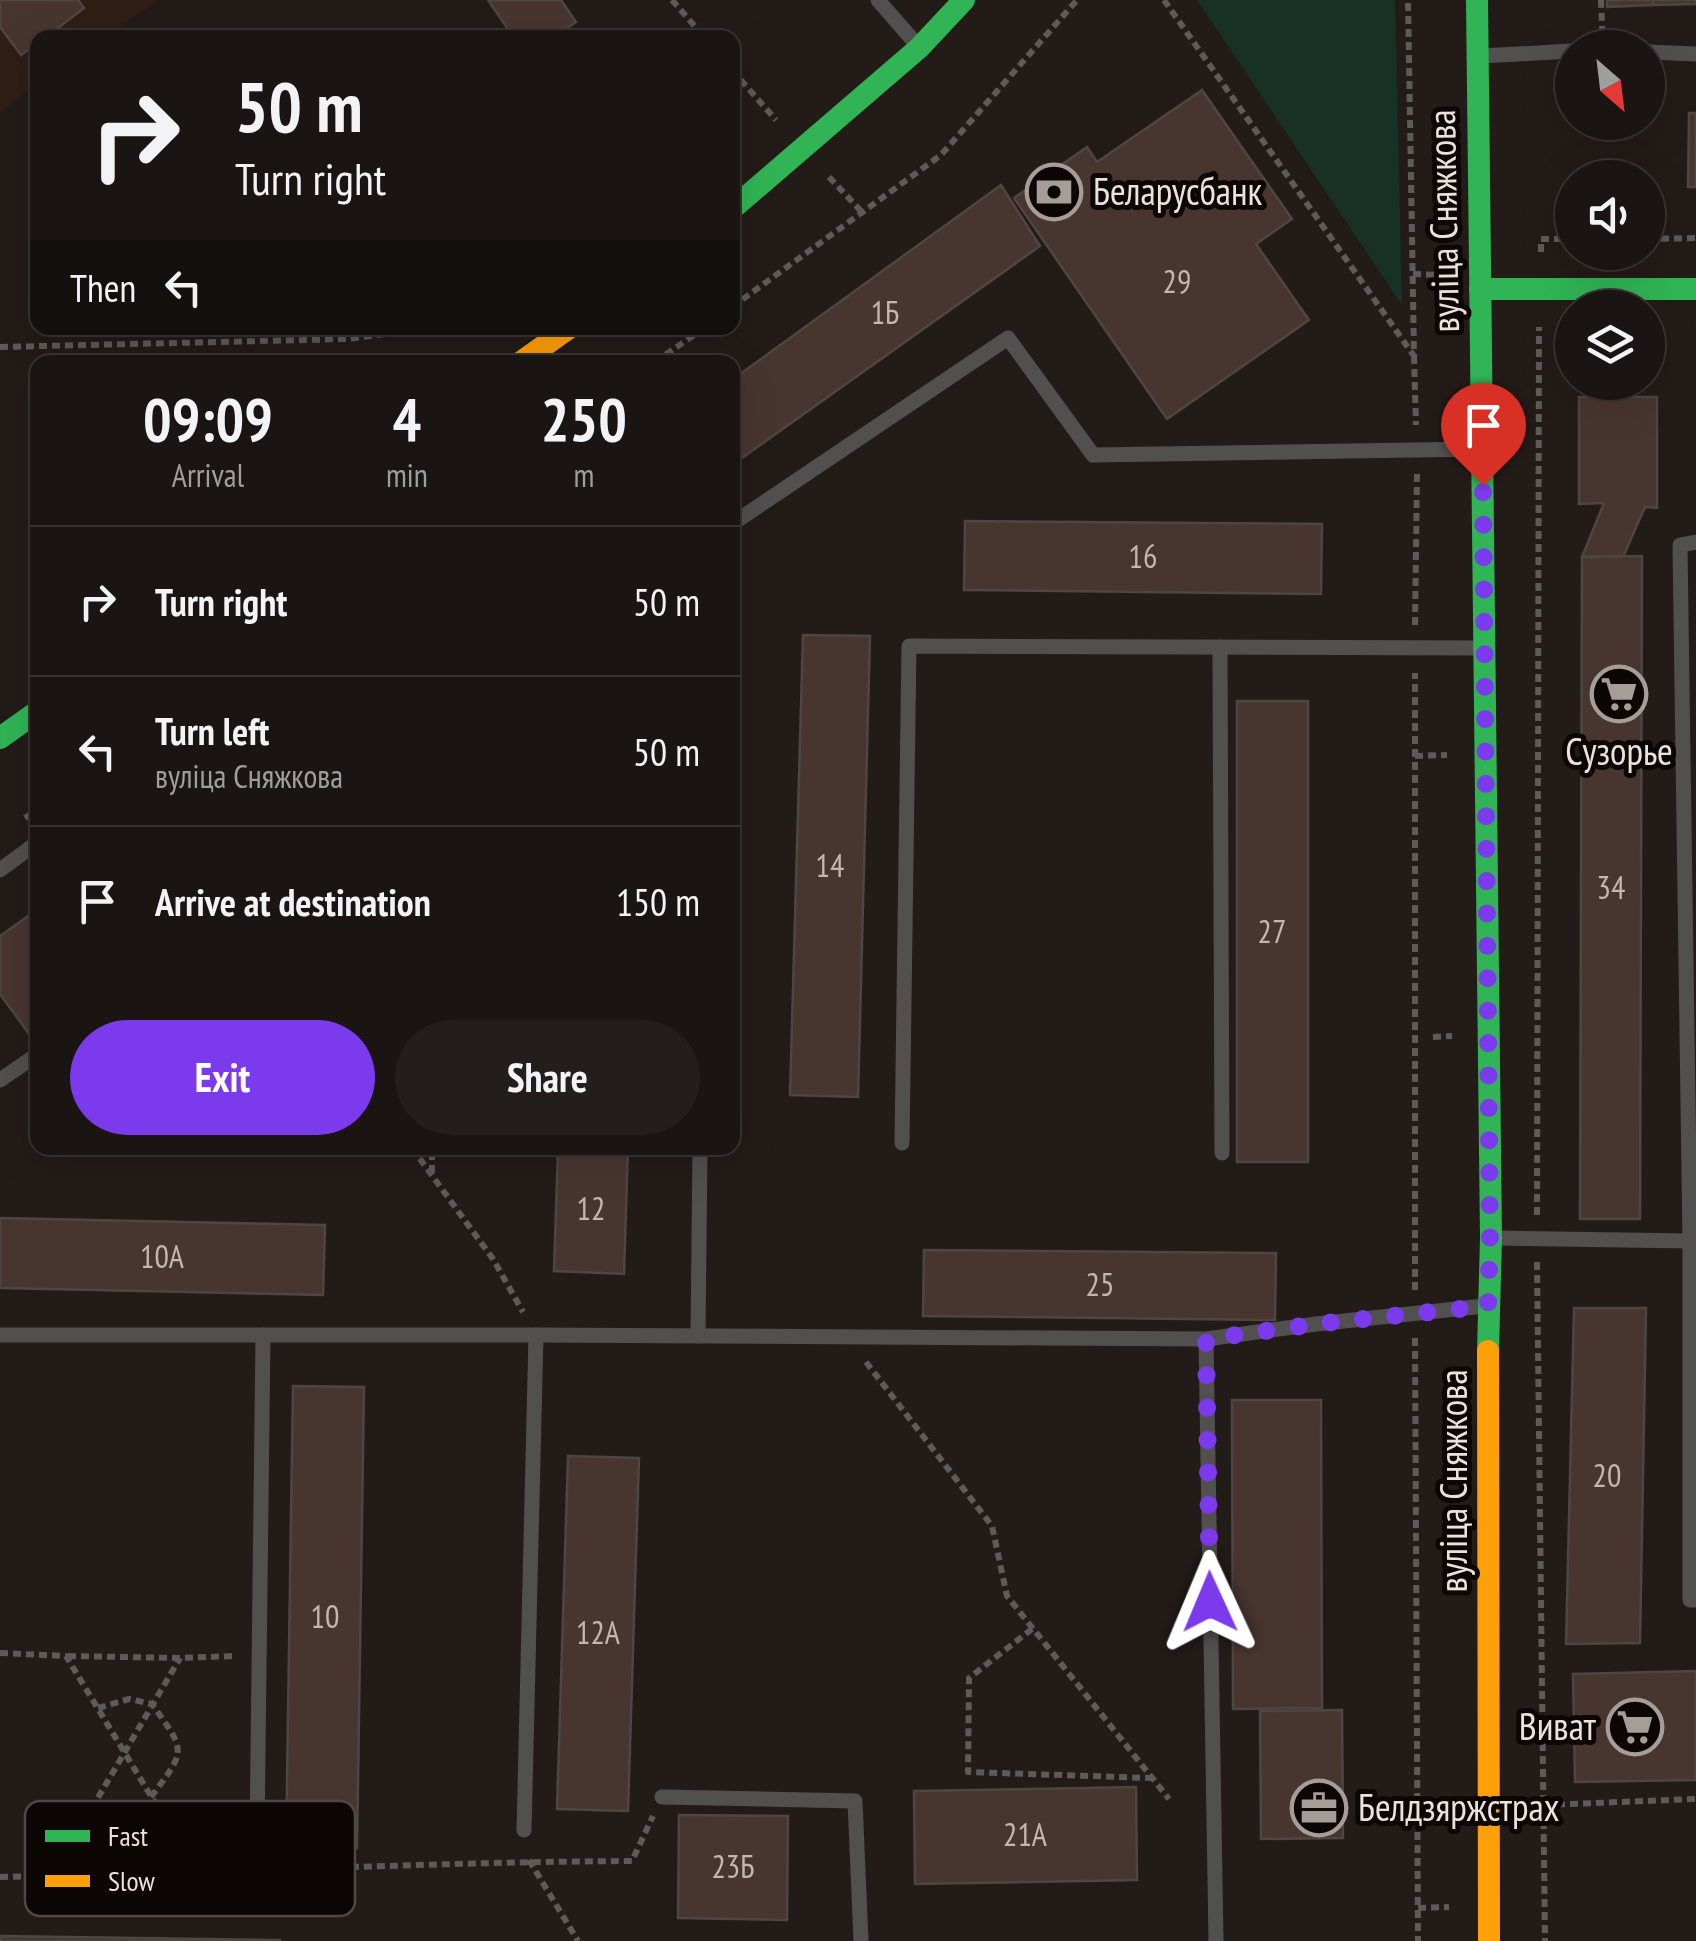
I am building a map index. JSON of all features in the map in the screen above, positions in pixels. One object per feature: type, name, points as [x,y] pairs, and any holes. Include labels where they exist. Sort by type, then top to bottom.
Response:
[{"type":"street","points":[[740,202],[920,48],[964,0]]},
{"type":"street","name":"вуліца Сняжкова","points":[[1477,0],[1490,1238],[1489,1941]]},
{"type":"street","points":[[1480,289],[1696,290]]},
{"type":"street","points":[[531,355],[560,335]]},
{"type":"street","points":[[0,738],[30,717]]},
{"type":"lane","points":[[878,0],[920,48]]},
{"type":"lane","points":[[1477,56],[1555,52]]},
{"type":"lane","points":[[1665,53],[1696,54]]},
{"type":"lane","points":[[740,519],[1008,338],[1093,455],[1483,448]]},
{"type":"lane","points":[[1696,542],[1680,546],[1690,1241],[1690,1600],[1696,1600]]},
{"type":"lane","points":[[902,1143],[909,646],[1485,648]]},
{"type":"lane","points":[[1220,647],[1222,1153]]},
{"type":"lane","points":[[0,870],[30,848]]},
{"type":"lane","points":[[0,1080],[30,1059]]},
{"type":"lane","points":[[698,1336],[700,1155]]},
{"type":"lane","points":[[1490,1238],[1690,1241]]},
{"type":"lane","points":[[0,1336],[1206,1339],[1488,1306]]},
{"type":"lane","points":[[258,1801],[263,1335]]},
{"type":"lane","points":[[524,1830],[536,1335]]},
{"type":"lane","points":[[1206,1339],[1216,1941]]},
{"type":"lane","points":[[662,1797],[856,1800],[861,1941]]},
{"type":"path","points":[[672,0],[698,30]]},
{"type":"path","points":[[740,300],[941,155],[1077,0]]},
{"type":"path","points":[[1164,0],[1414,356]]},
{"type":"path","points":[[1408,0],[1417,450],[1413,975],[1418,1941]]},
{"type":"path","points":[[1601,0],[1602,30]]},
{"type":"path","points":[[1665,239],[1696,238]]},
{"type":"path","points":[[1540,289],[1536,1238],[1545,1941]]},
{"type":"path","points":[[0,347],[349,339],[377,335]]},
{"type":"path","points":[[665,355],[694,335]]},
{"type":"path","points":[[417,1155],[494,1259],[536,1335]]},
{"type":"path","points":[[432,1155],[432,1174]]},
{"type":"path","points":[[846,1337],[992,1526],[1006,1596],[1169,1799]]},
{"type":"path","points":[[1032,1628],[969,1678],[968,1772],[1152,1778]]},
{"type":"path","points":[[0,1653],[180,1658],[260,1654]]},
{"type":"path","points":[[66,1656],[154,1801]]},
{"type":"path","points":[[96,1801],[180,1658]]},
{"type":"path","points":[[98,1708],[128,1699],[152,1704],[178,1741],[176,1764],[151,1796]]},
{"type":"path","points":[[355,1868],[632,1861],[662,1797]]},
{"type":"path","points":[[1544,1805],[1696,1799]]},
{"type":"path","points":[[524,1830],[529,1862],[578,1941]]},
{"type":"path","points":[[0,1877],[25,1877]]},
{"type":"shaded area","points":[[0,0],[158,0],[115,30],[30,30],[30,90],[0,112]]},
{"type":"green space","points":[[1197,0],[1395,0],[1402,305]]},
{"type":"building","points":[[0,0],[78,0],[84,8],[55,30],[30,30],[30,49],[21,55],[0,27]]},
{"type":"building","points":[[488,0],[561,0],[576,22],[564,30],[509,30]]},
{"type":"building","points":[[1607,0],[1653,0],[1653,5],[1607,7]]},
{"type":"building","points":[[1653,0],[1696,0],[1696,4],[1653,5]]},
{"type":"building","points":[[1202,90],[1292,219],[1256,244],[1309,320],[1167,419],[1014,198],[1087,147],[1097,162]]},
{"type":"building","points":[[1689,113],[1696,113],[1696,187],[1688,187]]},
{"type":"building","points":[[1001,185],[1040,246],[740,459],[740,374]]},
{"type":"building","points":[[1579,400],[1657,400],[1657,508],[1645,507],[1623,557],[1582,557],[1604,503],[1579,504]]},
{"type":"building","points":[[965,521],[1322,524],[1321,594],[964,590]]},
{"type":"building","points":[[1642,556],[1640,1219],[1580,1219],[1582,557]]},
{"type":"building","points":[[803,635],[870,636],[858,1097],[790,1095]]},
{"type":"building","points":[[1237,701],[1308,701],[1308,1162],[1237,1162]]},
{"type":"building","points":[[30,915],[29,1034],[0,994],[0,936]]},
{"type":"building","points":[[558,1155],[628,1155],[624,1274],[554,1271]]},
{"type":"building","points":[[0,1218],[325,1225],[323,1295],[0,1288]]},
{"type":"building","points":[[924,1250],[1276,1253],[1275,1320],[923,1316]]},
{"type":"building","points":[[1574,1308],[1646,1308],[1640,1643],[1566,1644]]},
{"type":"building","points":[[293,1386],[364,1387],[357,1848],[355,1801],[287,1801]]},
{"type":"building","points":[[1232,1400],[1321,1400],[1322,1708],[1233,1709]]},
{"type":"building","points":[[568,1456],[639,1458],[628,1811],[557,1809]]},
{"type":"building","name":"Виват","points":[[1696,1671],[1696,1780],[1575,1782],[1573,1674]]},
{"type":"building","points":[[1342,1710],[1343,1838],[1261,1839],[1260,1711]]},
{"type":"building","points":[[1136,1787],[1137,1880],[915,1884],[914,1791]]},
{"type":"building","points":[[679,1815],[788,1816],[787,1920],[678,1918]]},
{"type":"building","points":[[0,1936],[280,1940],[280,1941],[0,1941]]},
{"type":"traffic: fast","points":[[740,202],[919,48],[964,0]]},
{"type":"traffic: fast","points":[[1477,0],[1491,1238],[1488,1351]]},
{"type":"traffic: fast","points":[[1480,289],[1696,289]]},
{"type":"traffic: fast","points":[[0,738],[30,717]]},
{"type":"traffic: slow","points":[[531,355],[559,335]]},
{"type":"traffic: slow","points":[[1488,1351],[1489,1941]]},
{"type":"place","name":"Беларусбанк","points":[[1054,192]]},
{"type":"place","name":"Сузорье","points":[[1619,694]]},
{"type":"place","name":"Виват","points":[[1635,1727]]},
{"type":"place","name":"Белдзяржстрах","points":[[1319,1808]]},
{"type":"route","points":[[1210,1602],[1206,1339],[1488,1306],[1483,485]]}]
